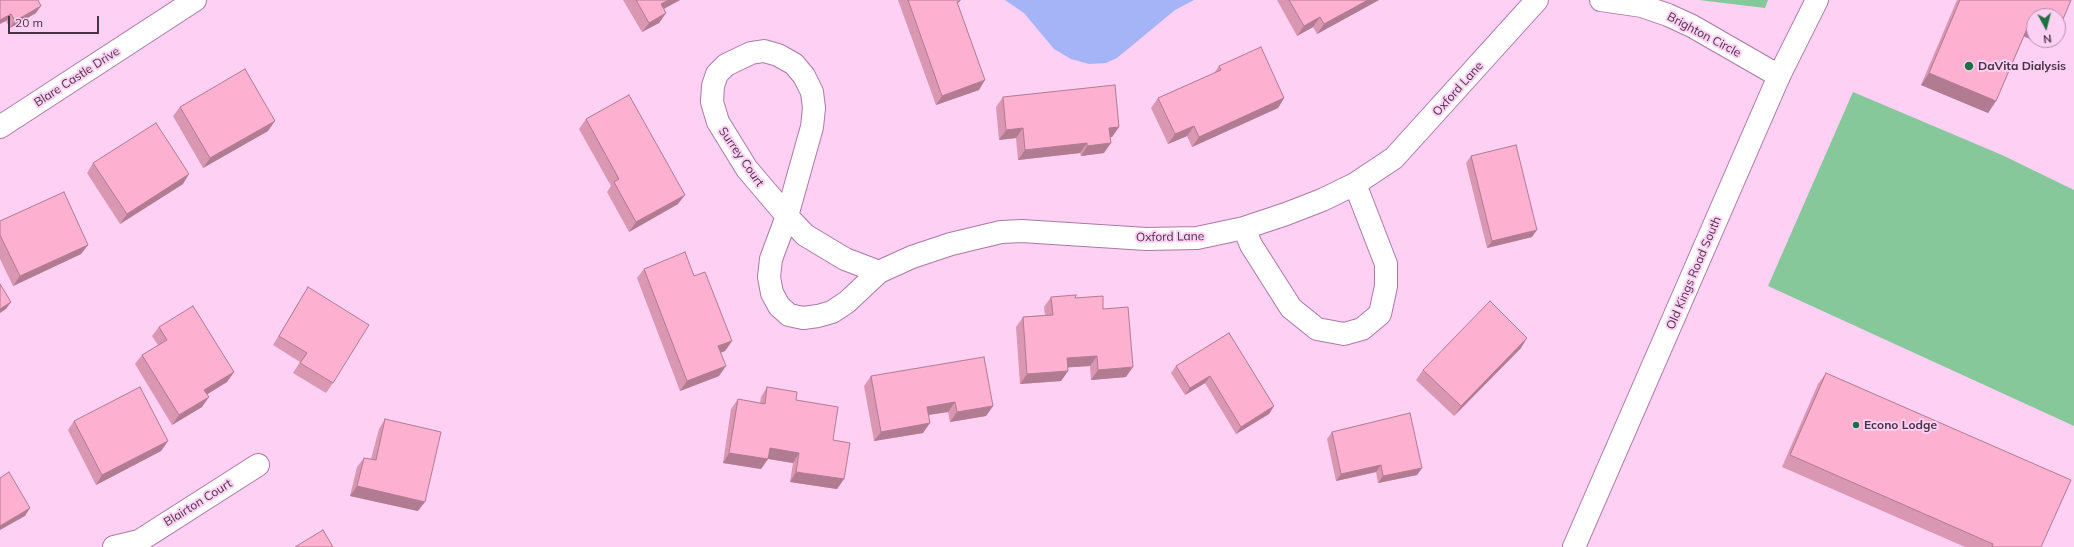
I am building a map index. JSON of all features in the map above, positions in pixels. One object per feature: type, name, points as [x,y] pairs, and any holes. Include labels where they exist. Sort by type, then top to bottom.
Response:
[{"type":"street","name":"Blare Castle Drive","points":[[0,127],[195,0]]},
{"type":"street","name":"Oxford Lane","points":[[787,216],[771,259],[769,277],[772,293],[779,306],[789,315],[803,318],[832,312],[847,302],[879,272],[912,257],[951,244],[1001,232],[1022,231],[1146,239],[1197,238],[1244,228],[1286,214],[1355,184],[1394,158],[1413,140],[1537,0]]},
{"type":"street","name":"Brighton Circle","points":[[1601,0],[1642,6],[1668,15],[1692,26],[1779,76]]},
{"type":"street","name":"Old Kings Road South","points":[[1574,547],[1779,76],[1817,0]]},
{"type":"street","name":"Surrey Court","points":[[764,51],[778,55],[794,64],[804,76],[812,92],[814,108],[812,127],[787,216],[747,168],[728,142],[718,122],[712,102],[713,86],[717,74],[736,58],[751,53],[764,51]]},
{"type":"street","points":[[1244,228],[1251,245],[1291,308],[1317,329],[1344,334],[1362,329],[1380,314],[1386,286],[1386,264],[1355,184]]},
{"type":"street","points":[[787,216],[805,235],[826,248],[861,266],[879,272]]},
{"type":"street","name":"Blairton Court","points":[[114,547],[136,544],[258,465]]},
{"type":"green space","points":[[1699,0],[1768,0],[1765,8]]},
{"type":"green space","points":[[1853,92],[2002,155],[2074,190],[2074,426],[1768,286]]},
{"type":"water","points":[[1005,0],[1194,0],[1175,10],[1117,58],[1106,63],[1089,64],[1071,59],[1054,49],[1024,13]]},
{"type":"building","points":[[0,0],[38,0],[41,6],[15,21],[11,14],[0,20]]},
{"type":"building","points":[[636,0],[669,0],[661,4],[666,13],[649,23]]},
{"type":"building","points":[[908,0],[960,0],[957,2],[985,80],[942,96]]},
{"type":"building","points":[[1289,0],[1368,0],[1324,24],[1320,17],[1304,26]]},
{"type":"building","name":"DaVita Dialysis","points":[[1960,0],[2071,0],[2066,12],[2066,8],[2026,8],[2026,31],[1996,101],[1929,73]]},
{"type":"building","points":[[1261,47],[1284,98],[1199,137],[1194,126],[1175,134],[1158,98],[1221,70],[1219,66]]},
{"type":"building","points":[[245,69],[275,121],[210,158],[180,107]]},
{"type":"building","points":[[1115,85],[1119,127],[1109,128],[1111,143],[1087,146],[1087,143],[1025,150],[1023,128],[1006,130],[1003,97]]},
{"type":"building","points":[[629,95],[685,195],[636,222],[614,182],[619,179],[586,119]]},
{"type":"building","points":[[156,123],[189,174],[127,214],[93,163]]},
{"type":"building","points":[[1516,145],[1537,230],[1492,241],[1471,156]]},
{"type":"building","points":[[64,192],[88,245],[20,276],[0,235],[0,221]]},
{"type":"building","points":[[685,252],[694,276],[705,272],[732,341],[718,346],[726,366],[687,381],[644,269]]},
{"type":"building","points":[[0,284],[11,302],[0,309]]},
{"type":"building","points":[[308,287],[369,325],[333,383],[300,363],[307,353],[279,336]]},
{"type":"building","points":[[1076,295],[1075,298],[1103,296],[1103,309],[1128,307],[1133,367],[1098,370],[1097,356],[1067,358],[1068,371],[1027,374],[1023,317],[1053,315],[1051,297]]},
{"type":"building","points":[[1490,301],[1527,338],[1461,406],[1423,370]]},
{"type":"building","points":[[193,306],[234,372],[204,390],[209,397],[179,415],[142,355],[167,340],[159,327]]},
{"type":"building","points":[[1229,333],[1274,406],[1241,427],[1210,376],[1190,388],[1176,366]]},
{"type":"building","points":[[984,357],[993,406],[957,412],[955,402],[927,407],[930,423],[881,432],[871,376]]},
{"type":"building","name":"Econo Lodge","points":[[1826,373],[2071,480],[2041,547],[1992,547],[1993,544],[1790,455]]},
{"type":"building","points":[[140,387],[168,441],[102,475],[74,421]]},
{"type":"building","points":[[767,387],[797,392],[796,400],[838,407],[833,440],[850,443],[844,479],[796,472],[799,453],[770,448],[768,459],[729,453],[738,399],[765,404]]},
{"type":"building","points":[[1410,413],[1422,468],[1383,476],[1381,465],[1341,474],[1332,432]]},
{"type":"building","points":[[385,419],[441,432],[425,502],[357,486],[364,458],[376,460]]},
{"type":"building","points":[[9,472],[30,508],[0,526],[0,478]]},
{"type":"building","points":[[323,530],[333,547],[295,547]]},
{"type":"place","name":"DaVita Dialysis","points":[[1969,66]]},
{"type":"place","name":"Econo Lodge","points":[[1856,425]]}]
